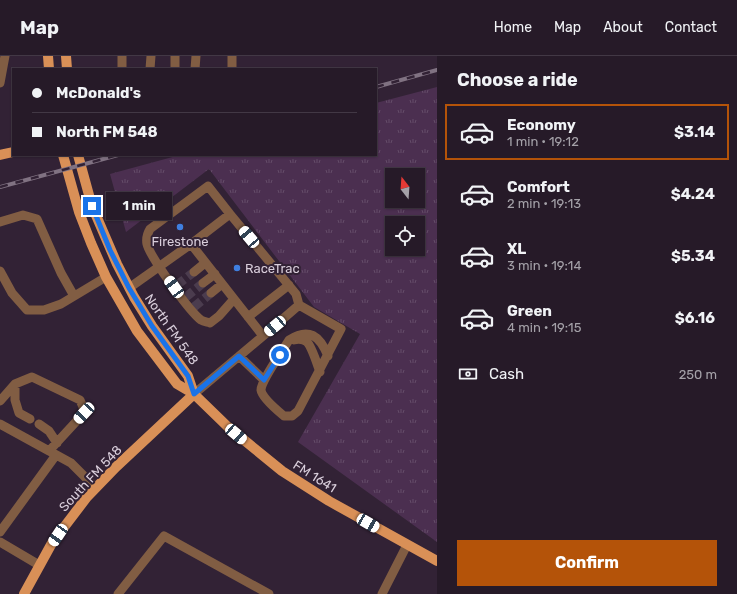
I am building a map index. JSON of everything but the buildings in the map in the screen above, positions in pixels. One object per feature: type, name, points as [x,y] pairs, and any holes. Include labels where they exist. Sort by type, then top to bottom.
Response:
[{"type":"main road","points":[[48,56],[49,68]]},
{"type":"main road","points":[[66,56],[67,68]]},
{"type":"main road","points":[[0,155],[12,152]]},
{"type":"main road","points":[[63,156],[81,218],[106,277],[126,313],[148,346],[177,384],[194,394]]},
{"type":"main road","name":"North FM 548","points":[[78,156],[86,187],[110,250],[129,288],[152,326],[188,376],[194,394]]},
{"type":"main road","name":"South FM 548","points":[[24,594],[39,565],[75,511],[96,488],[194,394]]},
{"type":"main road","name":"FM 1641","points":[[194,394],[228,427],[282,471],[330,501],[437,561]]},
{"type":"street","points":[[0,83],[5,56]]},
{"type":"street","points":[[122,56],[122,68]]},
{"type":"street","points":[[126,56],[126,68]]},
{"type":"street","points":[[150,68],[151,56]]},
{"type":"street","points":[[154,56],[155,68]]},
{"type":"street","points":[[175,56],[175,68]]},
{"type":"street","points":[[195,68],[196,56]]},
{"type":"street","points":[[232,56],[232,68]]},
{"type":"street","points":[[234,299],[219,316],[210,323],[202,321],[159,267],[150,254],[147,244],[147,233],[150,230],[208,186],[296,294],[299,305],[341,329],[328,356],[320,372],[298,411],[292,416],[284,416],[264,397],[261,390],[264,380],[287,342],[295,336],[309,334],[320,339],[328,356]]},
{"type":"street","points":[[129,288],[230,214]]},
{"type":"street","points":[[0,222],[24,215],[37,219],[74,296]]},
{"type":"street","points":[[191,244],[263,336]]},
{"type":"street","points":[[194,272],[205,262]]},
{"type":"street","points":[[0,271],[12,293],[27,310],[44,310],[61,304],[106,277]]},
{"type":"street","points":[[203,283],[215,274]]},
{"type":"street","points":[[211,293],[222,284]]},
{"type":"street","points":[[248,317],[289,285]]},
{"type":"street","points":[[194,394],[299,305]]},
{"type":"street","points":[[287,342],[296,340],[303,340],[307,342],[320,372]]},
{"type":"street","points":[[239,356],[264,380]]},
{"type":"street","points":[[0,401],[15,384],[32,377],[80,400],[84,407],[84,413],[56,443],[52,453],[0,532]]},
{"type":"street","points":[[15,384],[15,400],[19,413],[30,419]]},
{"type":"street","points":[[0,424],[71,463],[96,488]]},
{"type":"street","points":[[39,424],[49,431],[56,443]]},
{"type":"street","points":[[118,594],[164,536],[266,593]]},
{"type":"street","points":[[0,542],[39,565]]},
{"type":"street","points":[[382,594],[407,545]]},
{"type":"green space","points":[[437,87],[437,542],[298,442],[360,334],[314,307],[209,169],[126,232],[110,174],[176,156],[377,156],[377,103]]},
{"type":"tunnel","points":[[177,285],[194,272]]},
{"type":"tunnel","points":[[186,297],[203,283]]},
{"type":"tunnel","points":[[194,307],[211,293]]},
{"type":"railway","points":[[377,87],[437,70]]},
{"type":"railway","points":[[0,187],[114,156]]},
{"type":"place","name":"Firestone","points":[[180,227]]},
{"type":"place","name":"RaceTrac","points":[[237,268]]},
{"type":"route","points":[[92,206],[110,250],[129,288],[152,326],[188,376],[194,394],[239,356],[264,380],[280,355]]}]
